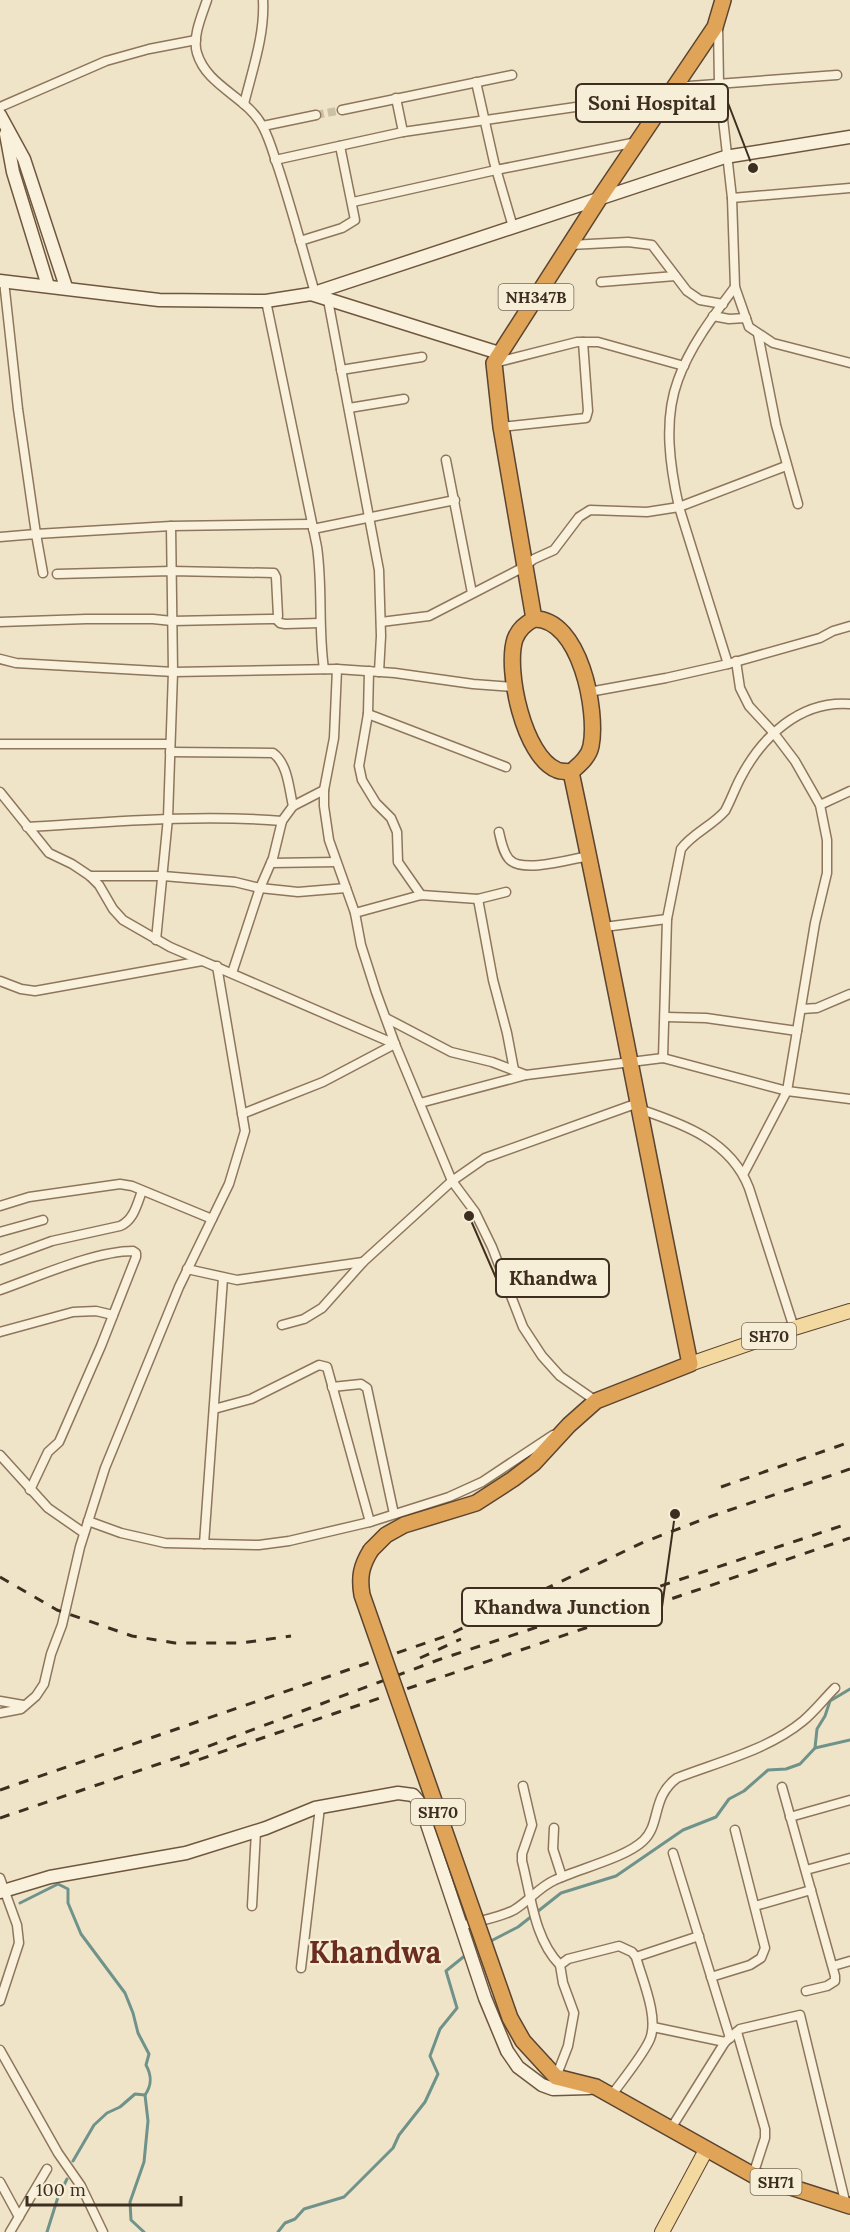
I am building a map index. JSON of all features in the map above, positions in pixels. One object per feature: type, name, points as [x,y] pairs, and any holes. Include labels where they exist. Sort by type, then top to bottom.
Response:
[{"type":"highway","name":"NH347B","points":[[496,358],[599,199],[674,90],[718,9]]},
{"type":"highway","points":[[496,358],[501,427],[534,619]]},
{"type":"highway","points":[[534,619],[551,622],[563,633],[575,650],[589,692],[591,748],[582,762],[571,772],[558,771],[548,764],[538,752],[519,709],[515,687],[512,660],[519,630],[534,619]]},
{"type":"highway","points":[[571,772],[604,927],[690,1364]]},
{"type":"highway","name":"SH70","points":[[556,2077],[523,2041],[510,2018],[362,1595],[360,1574],[363,1562],[371,1550],[386,1535],[404,1525],[476,1503],[534,1463],[569,1425],[596,1401],[690,1364]]},
{"type":"highway","points":[[556,2077],[596,2087],[706,2150]]},
{"type":"highway","name":"SH71","points":[[706,2150],[753,2175],[848,2205]]},
{"type":"main road","name":"SH70","points":[[690,1364],[850,1311]]},
{"type":"main road","points":[[662,2232],[706,2150]]},
{"type":"street","points":[[207,0],[196,40],[196,51],[203,69],[244,104],[263,126],[300,240],[313,293]]},
{"type":"street","points":[[244,104],[261,33],[264,15],[262,0]]},
{"type":"street","points":[[718,9],[719,84],[725,157],[732,198],[735,286],[749,327],[773,343],[850,363]]},
{"type":"street","points":[[0,107],[106,61],[149,49],[196,40]]},
{"type":"street","points":[[342,110],[512,75]]},
{"type":"street","points":[[275,160],[403,132],[674,90],[719,84],[837,75]]},
{"type":"street","points":[[476,82],[496,170],[513,227]]},
{"type":"street","points":[[396,98],[403,132]]},
{"type":"street","points":[[263,126],[316,115]]},
{"type":"street","points":[[2,119],[13,172],[48,286]]},
{"type":"street","points":[[2,119],[24,159],[66,288]]},
{"type":"street","points":[[835,138],[850,130]]},
{"type":"street","points":[[43,573],[18,409],[2,281],[159,300],[266,301],[313,293],[725,157],[850,136]]},
{"type":"street","points":[[353,202],[639,141]]},
{"type":"street","points":[[300,240],[351,224],[355,220],[356,215],[340,147]]},
{"type":"street","points":[[732,198],[850,188]]},
{"type":"street","points":[[570,245],[647,243],[655,247],[687,291],[700,300],[723,304]]},
{"type":"street","points":[[601,282],[675,276]]},
{"type":"street","points":[[735,286],[713,316],[684,366],[672,401],[670,424],[674,483],[679,507],[740,688],[749,706],[795,761],[820,805],[826,840],[827,873],[815,923],[787,1091],[744,1173]]},
{"type":"street","points":[[313,293],[496,358],[583,342],[598,342],[684,366]]},
{"type":"street","points":[[328,300],[379,570],[381,622],[360,757],[362,780],[376,803],[391,818],[397,832],[398,862],[421,895]]},
{"type":"street","points":[[266,301],[320,570],[320,623],[324,669]]},
{"type":"street","points":[[713,316],[729,319],[747,318]]},
{"type":"street","points":[[758,334],[786,466],[798,504]]},
{"type":"street","points":[[501,427],[586,418],[588,411],[583,342]]},
{"type":"street","points":[[341,370],[422,357]]},
{"type":"street","points":[[349,408],[404,399]]},
{"type":"street","points":[[446,460],[472,593]]},
{"type":"street","points":[[381,622],[429,616],[524,567],[534,559],[554,550],[579,517],[590,510],[647,512],[679,507],[786,466]]},
{"type":"street","points":[[0,537],[171,526],[313,527],[455,500]]},
{"type":"street","points":[[156,940],[168,818],[173,672],[171,526]]},
{"type":"street","points":[[57,574],[171,571],[274,573],[278,606],[276,619]]},
{"type":"street","points":[[0,622],[276,619],[285,624],[320,623]]},
{"type":"street","points":[[589,692],[666,678],[732,662],[820,638],[850,626]]},
{"type":"street","points":[[0,659],[16,663],[173,672],[337,669],[515,687]]},
{"type":"street","points":[[337,669],[334,738],[324,790],[327,824],[336,861],[355,913],[361,945],[395,1044],[452,1180],[475,1212],[492,1247],[523,1327],[542,1356],[560,1376],[596,1401]]},
{"type":"street","points":[[663,1058],[666,1017],[667,919],[681,849],[688,839],[719,818],[725,811],[749,762],[773,732],[799,715],[834,704],[850,704]]},
{"type":"street","points":[[368,714],[507,767]]},
{"type":"street","points":[[0,744],[273,753],[280,758],[284,767],[293,806]]},
{"type":"street","points":[[232,973],[260,888],[271,863],[282,821],[293,806],[324,790]]},
{"type":"street","points":[[820,805],[850,791]]},
{"type":"street","points":[[0,792],[4,803],[49,853],[72,864],[99,885],[113,909],[123,920],[156,940],[395,1044]]},
{"type":"street","points":[[27,827],[168,818],[242,818],[282,821]]},
{"type":"street","points":[[499,832],[504,852],[510,861],[517,865],[530,866],[589,856]]},
{"type":"street","points":[[271,863],[336,861]]},
{"type":"street","points":[[90,876],[163,876],[235,882],[260,888],[298,892],[346,888]]},
{"type":"street","points":[[355,913],[421,895],[478,899],[506,892]]},
{"type":"street","points":[[478,899],[493,980],[514,1070]]},
{"type":"street","points":[[604,927],[667,919]]},
{"type":"street","points":[[0,981],[21,989],[35,990],[203,960]]},
{"type":"street","points":[[0,1713],[21,1709],[36,1696],[44,1683],[51,1654],[62,1625],[84,1533],[105,1468],[187,1269],[229,1184],[240,1152],[245,1131],[217,966]]},
{"type":"street","points":[[802,1009],[817,1008],[850,994]]},
{"type":"street","points":[[666,1017],[706,1018],[797,1031]]},
{"type":"street","points":[[386,1018],[451,1052],[526,1075]]},
{"type":"street","points":[[242,1114],[323,1082],[395,1044]]},
{"type":"street","points":[[420,1103],[526,1075],[663,1058],[787,1091],[850,1099]]},
{"type":"street","points":[[282,1324],[313,1315],[363,1262],[452,1180],[485,1158],[638,1106],[685,1125],[723,1148],[744,1173],[794,1328]]},
{"type":"street","points":[[0,1206],[29,1197],[120,1184],[212,1219]]},
{"type":"street","points":[[0,1260],[52,1241],[128,1223],[142,1191]]},
{"type":"street","points":[[0,1232],[43,1220]]},
{"type":"street","points":[[0,1290],[92,1258],[133,1251],[136,1253],[113,1315],[59,1442],[48,1452],[30,1490]]},
{"type":"street","points":[[187,1269],[224,1278],[257,1278],[363,1262]]},
{"type":"street","points":[[204,1544],[224,1278]]},
{"type":"street","points":[[0,1332],[74,1312],[96,1311],[113,1315]]},
{"type":"street","points":[[214,1409],[250,1398],[319,1365],[327,1367],[370,1522]]},
{"type":"street","points":[[332,1386],[361,1384],[367,1388],[394,1514]]},
{"type":"street","points":[[88,1521],[121,1533],[165,1543],[259,1545],[289,1541],[370,1522],[449,1497],[482,1482],[569,1425]]},
{"type":"street","points":[[0,1455],[48,1509],[84,1533]]},
{"type":"street","points":[[461,1926],[506,1914],[516,1909],[544,1886],[615,1857],[640,1844],[649,1833],[661,1796],[668,1785],[677,1778],[766,1743],[793,1728],[835,1688]]},
{"type":"street","points":[[0,1701],[24,1706]]},
{"type":"street","points":[[523,1786],[532,1825],[522,1854],[522,1861],[535,1917],[549,1954],[560,1965],[563,1983],[574,2013],[568,2046],[556,2077]]},
{"type":"street","points":[[782,1787],[833,1966],[835,1981],[832,1984],[806,1991]]},
{"type":"street","points":[[0,2001],[19,1943],[17,1925],[2,1886],[186,1853],[320,1808],[398,1793],[413,1795],[420,1803],[485,1998],[507,2051],[518,2067],[542,2085],[553,2089],[572,2090],[596,2087]]},
{"type":"street","points":[[790,1817],[850,1800]]},
{"type":"street","points":[[301,1968],[320,1808]]},
{"type":"street","points":[[555,1828],[553,1848],[562,1877]]},
{"type":"street","points":[[711,1977],[750,1965],[761,1958],[765,1948],[735,1830]]},
{"type":"street","points":[[252,1906],[256,1831]]},
{"type":"street","points":[[673,1853],[711,1977],[765,2129],[765,2138],[753,2175]]},
{"type":"street","points":[[806,1870],[850,1858]]},
{"type":"street","points":[[755,1906],[811,1890]]},
{"type":"street","points":[[636,1957],[699,1936]]},
{"type":"street","points":[[560,1965],[568,1959],[619,1946],[632,1952],[636,1957],[652,2015],[653,2027],[650,2039],[611,2096]]},
{"type":"street","points":[[833,1966],[850,1961]]},
{"type":"street","points":[[670,2130],[731,2037],[740,2028],[800,2015],[848,2205]]},
{"type":"street","points":[[653,2027],[731,2037]]},
{"type":"street","points":[[0,2050],[58,2153],[81,2186],[96,2222],[103,2232]]},
{"type":"street","points":[[10,2232],[47,2169]]},
{"type":"street","points":[[0,2182],[19,2217]]},
{"type":"waterway","points":[[815,1748],[817,1729],[830,1701],[850,1689]]},
{"type":"waterway","points":[[489,1942],[518,1927],[561,1893],[616,1876],[683,1830],[716,1817],[729,1799],[744,1791],[768,1770],[786,1769],[800,1764],[815,1748],[850,1740]]},
{"type":"waterway","points":[[20,1903],[58,1884],[68,1889],[68,1903],[81,1934],[125,1993],[138,2033],[149,2054],[146,2065],[150,2080],[145,2095],[135,2094],[120,2107],[107,2113],[94,2125],[73,2161]]},
{"type":"waterway","points":[[278,2232],[285,2223],[295,2219],[304,2209],[344,2197],[393,2148],[399,2135],[425,2102],[438,2074],[430,2056],[440,2029],[457,2008],[446,1971],[467,1954]]},
{"type":"waterway","points":[[144,2232],[131,2220],[130,2202],[144,2162],[148,2121],[145,2095]]},
{"type":"waterway","points":[[47,2232],[58,2197],[67,2179]]},
{"type":"tunnel","points":[[316,115],[342,110]]},
{"type":"railway","points":[[721,1487],[850,1442]]},
{"type":"railway","points":[[0,1790],[446,1636],[644,1542],[850,1469]]},
{"type":"railway","points":[[0,1818],[188,1754],[438,1660],[850,1523]]},
{"type":"railway","points":[[180,1766],[850,1538]]},
{"type":"railway","points":[[0,1577],[57,1610],[132,1636],[175,1643],[241,1643],[291,1636]]},
{"type":"railway","points":[[420,1658],[461,1639]]},
{"type":"place","name":"Soni Hospital","points":[[753,168]]},
{"type":"place","name":"Khandwa","points":[[469,1216]]},
{"type":"place","name":"Khandwa Junction","points":[[675,1514]]},
{"type":"district","name":"Khandwa","points":[[375,1952]]}]
